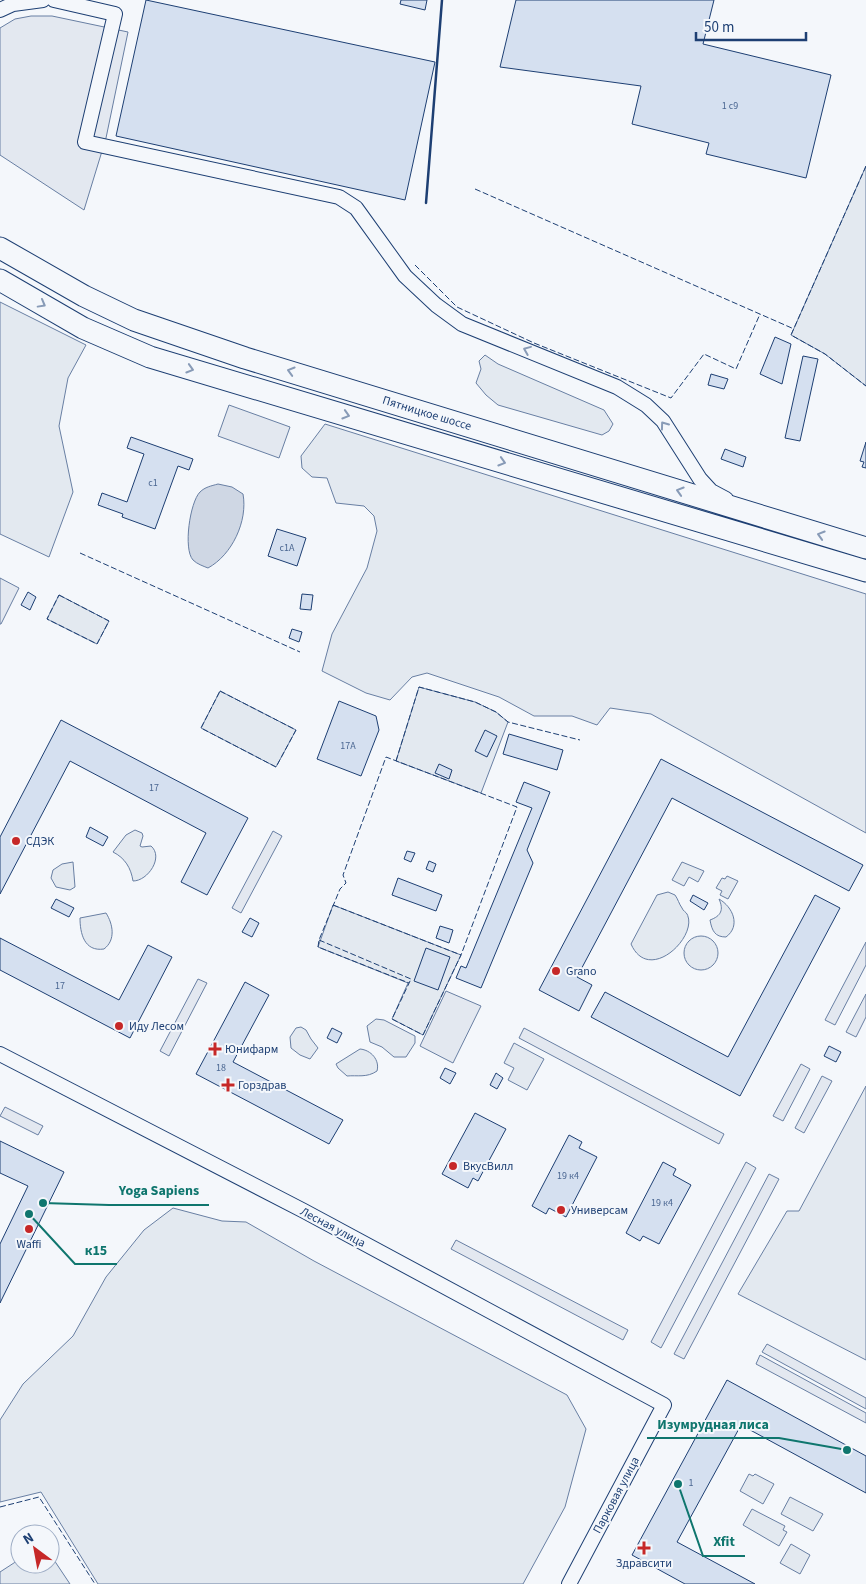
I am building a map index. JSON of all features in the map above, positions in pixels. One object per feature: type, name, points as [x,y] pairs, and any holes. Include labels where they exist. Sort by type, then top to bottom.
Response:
[{"type":"main road","name":"Пятницкое шоссе","points":[[0,248],[84,296],[134,320],[245,358],[866,548]]},
{"type":"main road","name":"Пятницкое шоссе","points":[[0,280],[83,328],[150,357],[866,571]]},
{"type":"street","points":[[0,10],[9,0]]},
{"type":"street","points":[[0,10],[13,4],[43,0]]},
{"type":"street","points":[[54,0],[115,14],[85,142],[339,197],[356,208],[405,276],[462,324],[617,387],[646,405],[663,421],[700,479],[711,490],[726,499],[777,521]]},
{"type":"street","name":"Лесная улица","points":[[0,1054],[304,1211],[664,1405]]},
{"type":"street","name":"Парковая улица","points":[[569,1584],[664,1405]]},
{"type":"shaded area","points":[[31,16],[52,16],[128,32],[106,138],[84,210],[0,155],[0,28],[15,19]]},
{"type":"shaded area","points":[[866,166],[866,386],[825,354],[791,335]]},
{"type":"shaded area","points":[[0,302],[86,345],[68,378],[59,426],[73,492],[49,557],[0,534]]},
{"type":"shaded area","points":[[485,355],[498,364],[604,410],[613,424],[609,431],[602,435],[498,405],[476,383],[481,369],[479,361]]},
{"type":"shaded area","points":[[229,405],[290,427],[279,458],[218,436]]},
{"type":"shaded area","points":[[325,424],[866,594],[866,833],[651,714],[610,708],[597,725],[572,716],[534,716],[499,697],[427,673],[412,677],[390,700],[366,693],[322,671],[332,634],[367,568],[377,531],[374,516],[364,506],[336,503],[327,478],[312,477],[302,468],[301,456]]},
{"type":"shaded area","points":[[218,484],[232,487],[243,494],[243,515],[231,546],[217,562],[208,568],[193,560],[190,554],[188,546],[189,526],[196,497],[206,488]]},
{"type":"shaded area","points":[[0,578],[19,588],[1,624],[0,624]]},
{"type":"shaded area","points":[[59,595],[109,621],[97,644],[47,619]]},
{"type":"shaded area","points":[[419,687],[475,702],[496,712],[508,722],[481,793],[396,761]]},
{"type":"shaded area","points":[[220,691],[296,730],[276,767],[201,728]]},
{"type":"shaded area","points":[[135,830],[142,833],[143,836],[140,846],[151,846],[156,856],[149,873],[139,880],[133,881],[127,864],[113,852],[126,835]]},
{"type":"shaded area","points":[[273,831],[282,836],[241,913],[232,908]]},
{"type":"shaded area","points":[[73,862],[75,887],[70,890],[56,887],[51,878],[53,870],[62,864]]},
{"type":"shaded area","points":[[682,862],[704,871],[698,882],[689,877],[684,886],[672,880]]},
{"type":"shaded area","points":[[727,876],[738,881],[728,899],[720,895],[722,891],[716,888],[722,878],[725,879]]},
{"type":"shaded area","points":[[668,892],[675,895],[682,909],[687,914],[689,923],[686,934],[670,953],[660,958],[649,960],[639,955],[631,944],[657,895]]},
{"type":"shaded area","points":[[719,899],[728,907],[734,922],[731,933],[726,937],[715,933],[710,920],[717,917],[720,912]]},
{"type":"shaded area","points":[[333,905],[461,955],[423,1035],[392,1019],[408,983],[318,947]]},
{"type":"shaded area","points":[[106,913],[112,927],[112,937],[104,949],[92,948],[82,935],[80,918]]},
{"type":"shaded area","points":[[701,936],[708,937],[713,941],[717,946],[717,960],[713,965],[708,969],[701,970],[694,969],[689,965],[685,960],[684,953],[685,946],[689,941],[694,937]]},
{"type":"shaded area","points":[[866,942],[866,965],[835,1025],[825,1020]]},
{"type":"shaded area","points":[[198,979],[207,983],[169,1056],[160,1051]]},
{"type":"shaded area","points":[[446,991],[481,1006],[453,1063],[420,1046]]},
{"type":"shaded area","points":[[866,994],[866,1017],[856,1037],[846,1032]]},
{"type":"shaded area","points":[[376,1019],[384,1020],[415,1036],[415,1043],[406,1057],[394,1057],[382,1047],[370,1042],[367,1026]]},
{"type":"shaded area","points":[[301,1027],[306,1030],[318,1048],[310,1059],[300,1055],[291,1048],[290,1037],[296,1028]]},
{"type":"shaded area","points":[[524,1028],[724,1134],[719,1144],[519,1038]]},
{"type":"shaded area","points":[[514,1043],[544,1059],[527,1090],[508,1080],[514,1068],[504,1063]]},
{"type":"shaded area","points":[[360,1049],[368,1051],[374,1056],[378,1067],[377,1071],[366,1075],[347,1076],[336,1064]]},
{"type":"shaded area","points":[[801,1064],[810,1069],[783,1121],[773,1116]]},
{"type":"shaded area","points":[[822,1076],[832,1081],[804,1133],[795,1128]]},
{"type":"shaded area","points":[[866,1086],[866,1360],[738,1294],[787,1211],[799,1211]]},
{"type":"shaded area","points":[[5,1107],[43,1126],[38,1135],[0,1116]]},
{"type":"shaded area","points":[[746,1162],[756,1168],[661,1348],[651,1342]]},
{"type":"shaded area","points":[[769,1174],[779,1179],[684,1359],[674,1354]]},
{"type":"shaded area","points":[[173,1208],[222,1221],[246,1222],[314,1261],[567,1395],[586,1429],[565,1507],[523,1584],[98,1584],[41,1492],[0,1502],[0,1420],[23,1384],[73,1336],[106,1277],[144,1230]]},
{"type":"shaded area","points":[[456,1240],[628,1330],[623,1340],[451,1249]]},
{"type":"shaded area","points":[[767,1344],[866,1398],[866,1409],[762,1352]]},
{"type":"shaded area","points":[[760,1355],[866,1413],[866,1423],[756,1364]]},
{"type":"shaded area","points":[[749,1474],[753,1476],[755,1474],[774,1484],[763,1504],[740,1491]]},
{"type":"shaded area","points":[[790,1497],[823,1514],[813,1531],[781,1514]]},
{"type":"shaded area","points":[[752,1509],[785,1526],[783,1530],[787,1532],[779,1546],[743,1525]]},
{"type":"shaded area","points":[[791,1544],[810,1555],[800,1574],[780,1563]]},
{"type":"shaded area","points":[[10,1566],[10,1574],[60,1574],[60,1569],[70,1584],[0,1584],[0,1572]]},
{"type":"building","points":[[146,0],[435,62],[405,200],[116,136]]},
{"type":"building","points":[[401,0],[427,0],[425,10],[400,4]]},
{"type":"building","points":[[516,0],[714,0],[703,44],[831,75],[806,178],[706,154],[709,143],[632,124],[641,86],[500,67]]},
{"type":"building","points":[[775,337],[791,344],[782,384],[760,374]]},
{"type":"building","points":[[803,356],[818,359],[800,441],[785,438]]},
{"type":"building","points":[[711,374],[728,379],[724,389],[708,385]]},
{"type":"building","points":[[131,437],[193,459],[189,470],[178,466],[155,529],[122,517],[123,514],[98,505],[102,493],[127,502],[144,454],[127,448]]},
{"type":"building","points":[[866,442],[866,468],[862,467],[864,462],[860,461]]},
{"type":"building","points":[[725,449],[746,457],[743,467],[721,459]]},
{"type":"building","points":[[277,529],[306,538],[297,566],[268,556]]},
{"type":"building","points":[[28,592],[36,597],[30,610],[21,605]]},
{"type":"building","points":[[302,594],[313,595],[311,610],[300,609]]},
{"type":"building","points":[[292,629],[302,632],[299,642],[289,638]]},
{"type":"building","points":[[339,701],[376,716],[379,730],[361,776],[317,759]]},
{"type":"building","points":[[61,720],[248,818],[207,895],[181,882],[206,833],[70,761],[0,894],[0,837]]},
{"type":"building","points":[[485,730],[497,736],[487,757],[475,751]]},
{"type":"building","points":[[509,734],[563,750],[557,770],[503,754]]},
{"type":"building","points":[[661,759],[863,865],[849,891],[672,798],[577,977],[592,985],[579,1011],[539,990]]},
{"type":"building","points":[[439,764],[452,770],[449,779],[435,773]]},
{"type":"building","points":[[524,782],[550,792],[527,850],[533,863],[481,988],[456,978],[461,966],[466,968],[532,808],[516,802]]},
{"type":"building","points":[[90,827],[108,837],[103,846],[86,837]]},
{"type":"building","points":[[407,851],[415,853],[411,862],[404,859]]},
{"type":"building","points":[[429,861],[436,864],[433,872],[426,869]]},
{"type":"building","points":[[398,878],[442,895],[436,911],[392,895]]},
{"type":"building","points":[[693,895],[708,903],[704,910],[690,901]]},
{"type":"building","points":[[815,895],[840,908],[740,1096],[591,1017],[605,992],[728,1057]]},
{"type":"building","points":[[56,899],[74,908],[69,917],[51,908]]},
{"type":"building","points":[[250,918],[259,923],[252,937],[242,932]]},
{"type":"building","points":[[440,926],[453,930],[449,943],[436,938]]},
{"type":"building","points":[[0,938],[119,1000],[148,945],[172,957],[130,1038],[0,970]]},
{"type":"building","points":[[426,948],[450,957],[438,990],[414,981]]},
{"type":"building","points":[[245,982],[269,995],[233,1062],[343,1120],[329,1144],[196,1074]]},
{"type":"building","points":[[332,1028],[342,1033],[337,1043],[327,1038]]},
{"type":"building","points":[[829,1046],[841,1052],[836,1062],[824,1056]]},
{"type":"building","points":[[445,1068],[456,1073],[450,1084],[440,1078]]},
{"type":"building","points":[[496,1073],[503,1078],[497,1089],[490,1085]]},
{"type":"building","points":[[475,1113],[506,1129],[478,1181],[473,1178],[468,1188],[442,1174]]},
{"type":"building","points":[[569,1135],[582,1142],[579,1148],[597,1157],[566,1217],[549,1208],[546,1214],[532,1206]]},
{"type":"building","points":[[0,1141],[64,1172],[0,1303],[0,1244],[28,1186],[0,1173]]},
{"type":"building","points":[[663,1162],[676,1169],[673,1175],[691,1185],[659,1244],[643,1236],[640,1241],[626,1233]]},
{"type":"building","points":[[727,1380],[866,1456],[866,1493],[741,1425],[677,1542],[755,1584],[685,1584],[632,1555]]},
{"type":"fence","points":[[866,166],[791,335],[825,354],[866,386]]},
{"type":"fence","points":[[475,189],[794,329]]},
{"type":"fence","points":[[415,265],[457,307],[534,343],[671,398],[704,354],[736,369],[760,314]]},
{"type":"fence","points":[[80,553],[300,652]]},
{"type":"fence","points":[[59,595],[109,621],[97,644],[47,619],[59,595]]},
{"type":"fence","points":[[396,761],[419,687],[475,702],[496,712],[508,722],[580,740]]},
{"type":"fence","points":[[220,691],[296,730],[276,767],[201,728],[220,691]]},
{"type":"fence","points":[[319,940],[411,979],[392,1019],[423,1035],[461,955],[517,807],[386,757],[343,875],[346,883],[340,889],[319,940],[318,947],[409,983]]},
{"type":"fence","points":[[333,905],[461,955]]},
{"type":"fence","points":[[0,1507],[39,1497],[95,1584]]},
{"type":"wall","points":[[426,203],[442,0]]},
{"type":"place","name":"СДЭК","points":[[16,841]]},
{"type":"place","name":"Grano","points":[[556,971]]},
{"type":"place","name":"Иду Лесом","points":[[119,1026]]},
{"type":"place","name":"Юнифарм","points":[[215,1049]]},
{"type":"place","name":"Горздрав","points":[[228,1085]]},
{"type":"place","name":"ВкусВилл","points":[[453,1166]]},
{"type":"place","name":"Yoga Sapiens","points":[[43,1203]]},
{"type":"place","name":"Универсам","points":[[561,1210]]},
{"type":"place","name":"к15","points":[[29,1214]]},
{"type":"place","name":"Waffi","points":[[29,1229]]},
{"type":"place","name":"Изумрудная лиса","points":[[847,1450]]},
{"type":"place","name":"Xfit","points":[[678,1484]]},
{"type":"place","name":"Здравсити","points":[[644,1548]]}]
